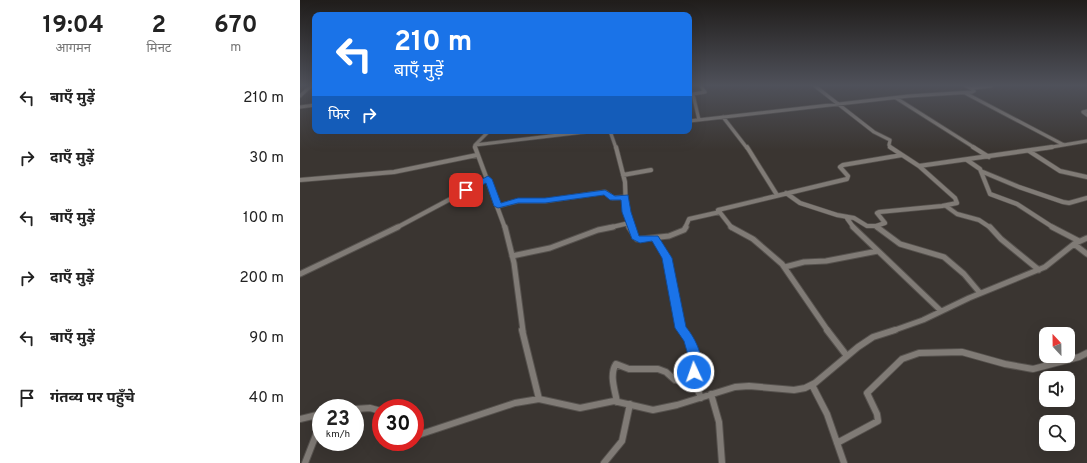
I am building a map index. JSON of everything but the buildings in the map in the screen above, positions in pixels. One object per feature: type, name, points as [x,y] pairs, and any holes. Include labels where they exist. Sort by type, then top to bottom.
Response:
[{"type":"street","points":[[696,108],[699,120]]},
{"type":"street","points":[[692,121],[806,108]]},
{"type":"street","points":[[786,193],[796,201],[858,220],[867,226],[876,226],[885,223],[877,213],[879,212],[946,206],[956,204],[958,202],[919,166],[889,146],[890,140],[876,134],[843,108]]},
{"type":"street","points":[[911,108],[988,157]]},
{"type":"street","points":[[993,108],[1064,145]]},
{"type":"street","points":[[1087,110],[1083,112],[1087,115]]},
{"type":"street","points":[[723,117],[745,144],[777,195]]},
{"type":"street","points":[[475,145],[486,134]]},
{"type":"street","points":[[475,145],[568,134]]},
{"type":"street","points":[[611,134],[620,159],[630,223],[637,239],[655,238],[680,232],[684,229],[687,221],[690,219],[720,212]]},
{"type":"street","points":[[919,166],[1029,151],[1087,141]]},
{"type":"street","points":[[475,145],[477,154],[504,222],[512,256],[523,334],[538,399]]},
{"type":"street","points":[[1029,151],[1060,171],[1087,177]]},
{"type":"street","points":[[300,180],[394,172],[477,154]]},
{"type":"street","points":[[847,356],[818,317],[785,268],[773,255],[753,239],[733,229],[718,210],[720,208],[847,179],[848,177],[840,167],[841,165],[902,155]]},
{"type":"street","points":[[967,160],[978,166],[983,172],[988,192],[990,194],[1018,204],[1077,243],[1087,254]]},
{"type":"street","points":[[623,175],[652,170]]},
{"type":"street","points":[[983,172],[1019,187],[1066,203],[1087,198]]},
{"type":"street","points":[[300,274],[388,232],[488,179]]},
{"type":"street","points":[[498,206],[518,201],[545,201],[605,192],[613,198],[625,197]]},
{"type":"street","points":[[946,206],[957,214],[987,223],[1001,239],[1039,270]]},
{"type":"street","points":[[846,217],[853,227],[878,252],[941,311]]},
{"type":"street","points":[[512,256],[550,248],[581,238],[598,230],[630,223]]},
{"type":"street","points":[[876,226],[897,242],[939,255],[949,261],[964,274],[980,293]]},
{"type":"street","points":[[655,238],[667,258],[681,331],[691,344],[695,360],[694,382],[701,398]]},
{"type":"street","points":[[424,433],[523,401],[538,399],[573,408],[618,402],[653,410],[701,398],[728,388],[742,386],[794,390],[805,388],[812,385],[873,337],[923,320],[980,293],[1039,270],[1051,264],[1077,243],[1087,238]]},
{"type":"street","points":[[785,268],[804,262],[826,261],[878,252]]},
{"type":"street","points":[[837,442],[878,421],[878,416],[868,398],[867,393],[899,361],[908,356],[923,353],[962,352],[1005,364],[1033,369],[1079,357],[1087,353]]},
{"type":"street","points":[[618,402],[612,373],[613,367],[616,364],[626,368],[658,369],[666,372],[676,380],[694,382]]},
{"type":"street","points":[[812,385],[823,406],[844,463]]},
{"type":"street","points":[[712,394],[719,422],[722,463]]},
{"type":"street","points":[[604,463],[620,444],[630,404]]},
{"type":"street","points":[[300,419],[312,416]]},
{"type":"street","points":[[305,463],[312,445]]},
{"type":"route","points":[[466,190],[488,179],[498,206],[518,201],[545,201],[605,192],[617,199],[625,197],[630,223],[637,239],[644,240],[655,238],[668,260],[668,268],[680,328],[689,339],[694,355],[694,372]]}]
